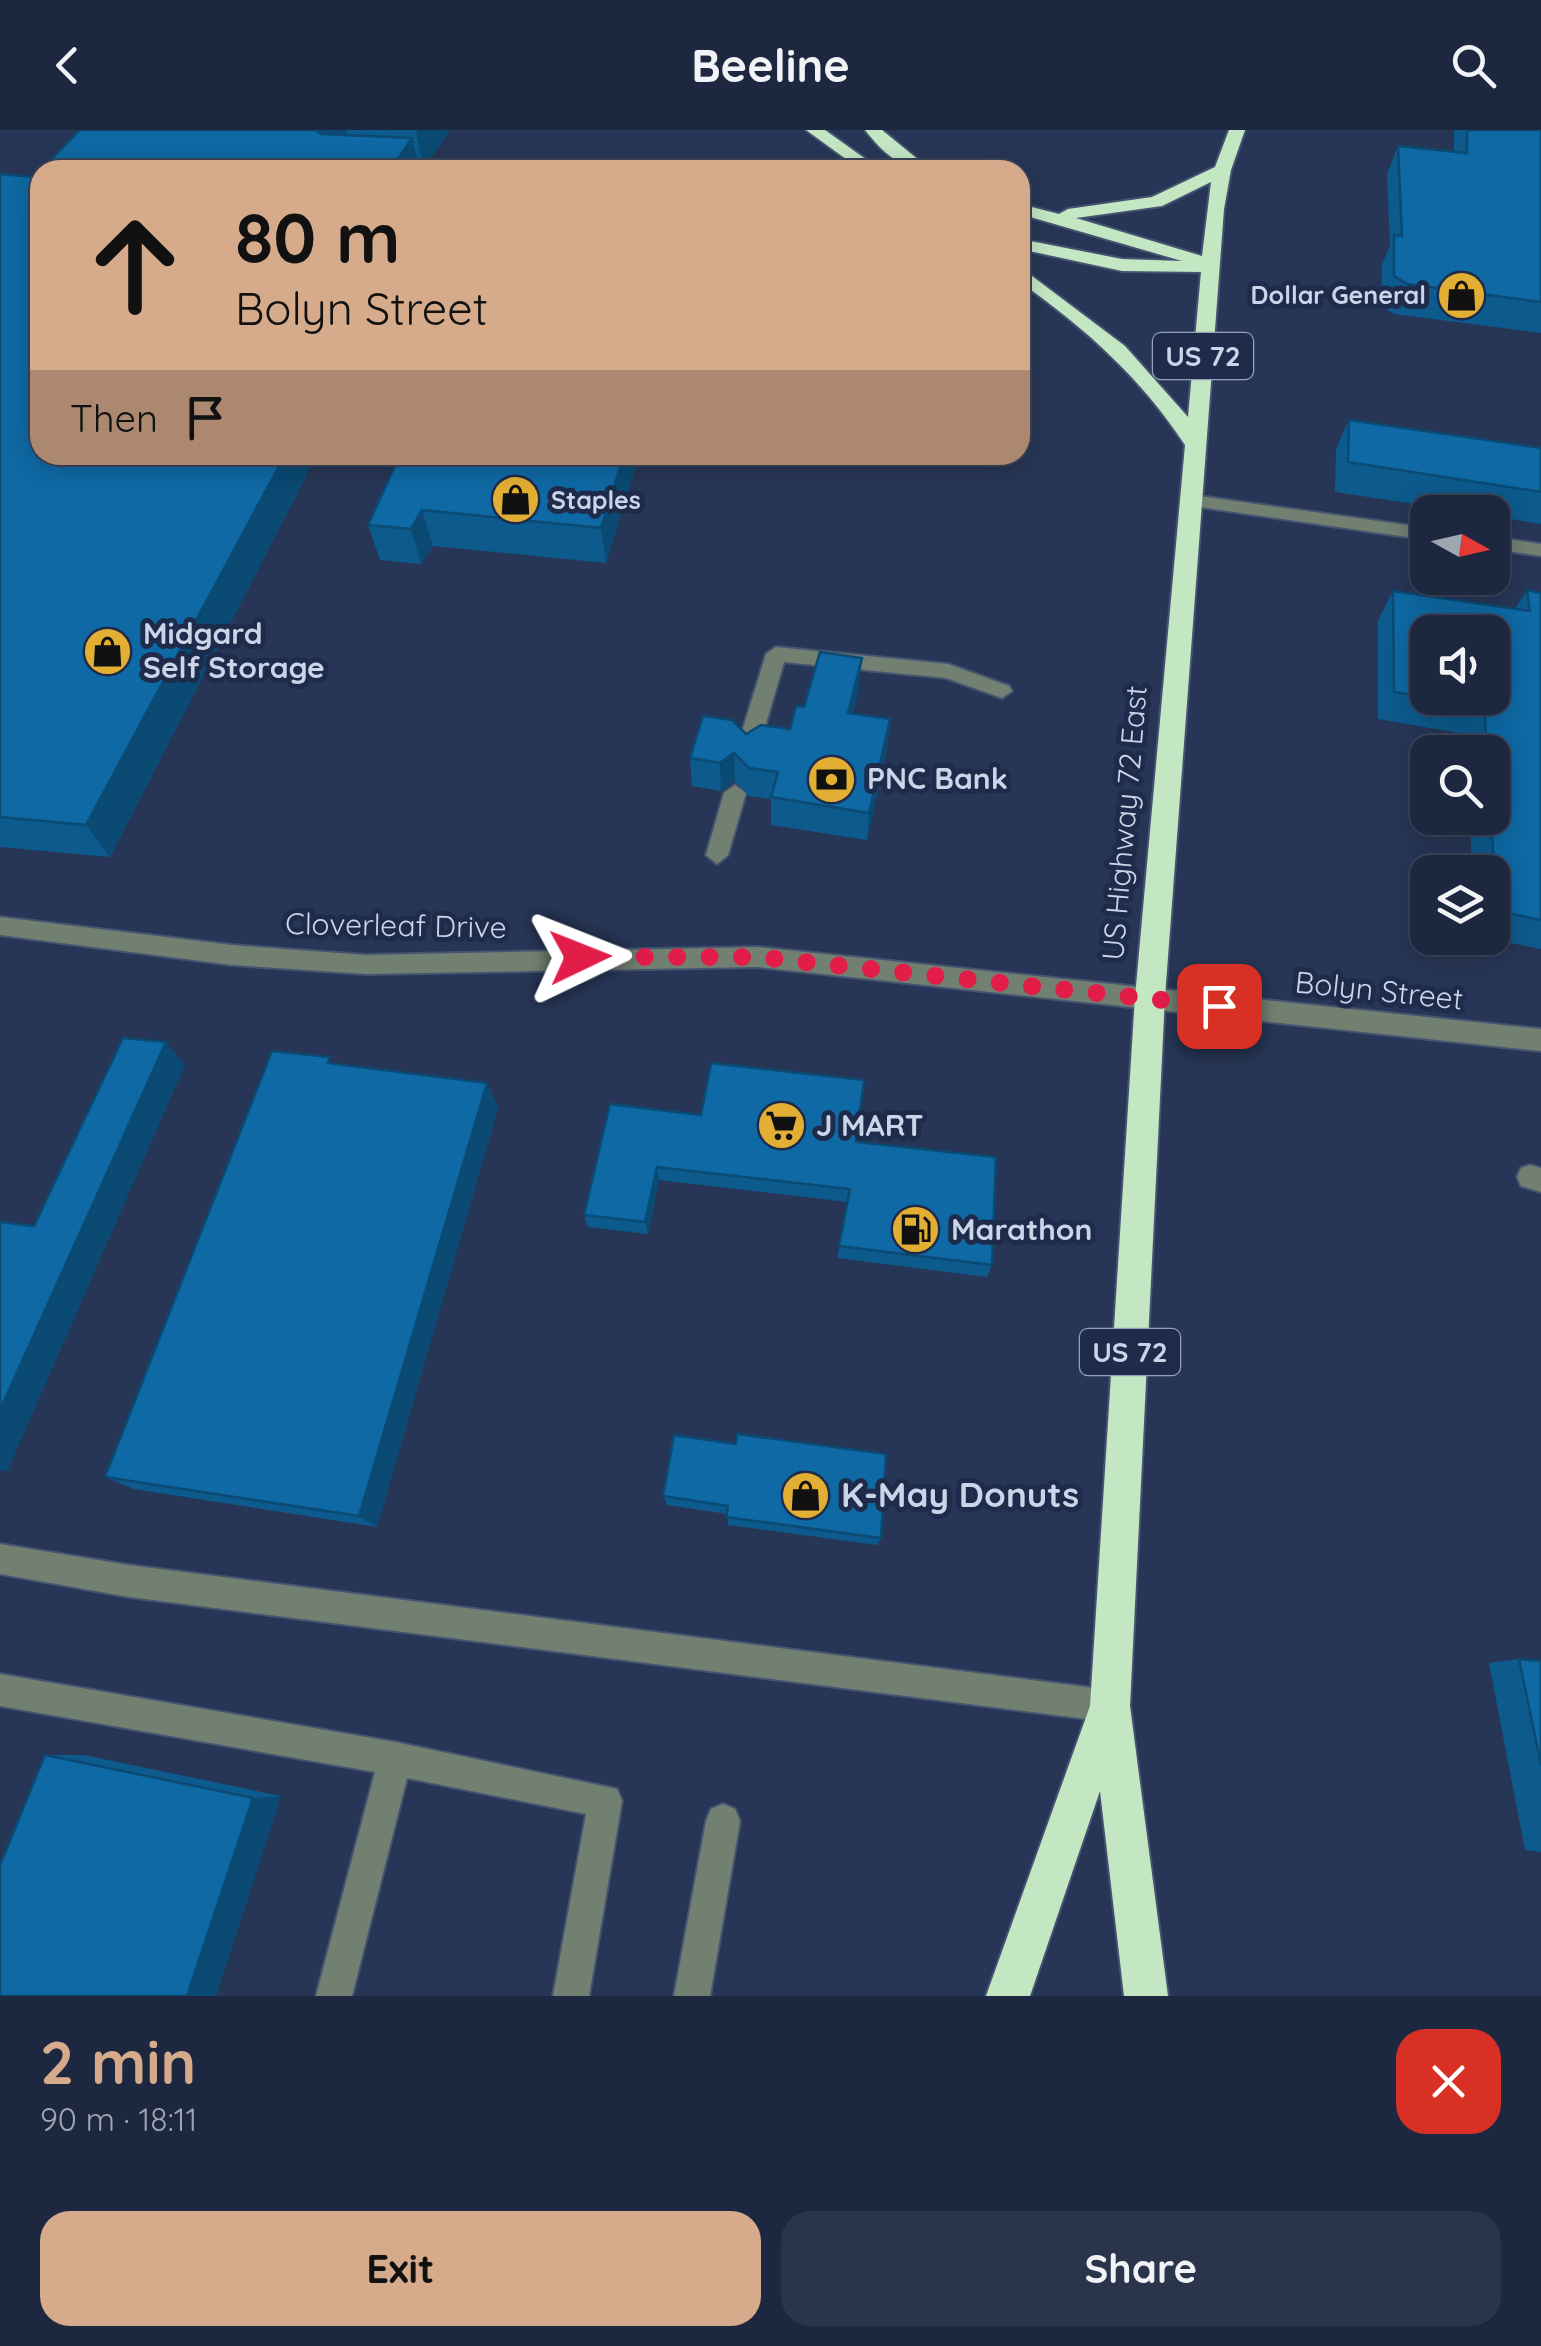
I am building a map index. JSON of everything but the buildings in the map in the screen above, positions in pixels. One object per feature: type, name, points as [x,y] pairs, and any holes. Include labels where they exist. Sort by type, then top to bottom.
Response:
[{"type":"highway","points":[[814,130],[858,160]]},
{"type":"highway","points":[[873,130],[907,160]]},
{"type":"highway","name":"US Highway 72 East","points":[[1146,1996],[1110,1706],[1150,997],[1212,266],[1222,170],[1237,130]]},
{"type":"highway","points":[[1030,212],[1137,207],[1172,196],[1222,170]]},
{"type":"highway","points":[[1030,213],[1157,245],[1212,266]]},
{"type":"highway","points":[[1030,246],[1122,265],[1212,266]]},
{"type":"highway","points":[[1030,281],[1132,359],[1167,398],[1196,446]]},
{"type":"highway","name":"US Highway 72 East","points":[[1008,1996],[1110,1706]]},
{"type":"street","points":[[1192,501],[1410,531]]},
{"type":"street","points":[[1510,546],[1541,550]]},
{"type":"street","points":[[747,751],[776,654],[948,670],[1002,690]]},
{"type":"street","points":[[717,856],[735,793]]},
{"type":"street","name":"Cloverleaf Drive","points":[[0,926],[310,962],[422,964],[647,954],[758,957],[1150,997]]},
{"type":"street","name":"Bolyn Street","points":[[1150,997],[1541,1040]]},
{"type":"street","points":[[0,1559],[129,1581],[1110,1706]]},
{"type":"street","points":[[0,1690],[395,1759],[605,1802],[571,1996]]},
{"type":"street","points":[[334,1996],[395,1759]]},
{"type":"street","points":[[692,1996],[722,1821]]},
{"type":"place","name":"Dollar General","points":[[1461,295]]},
{"type":"place","name":"Staples","points":[[516,500]]},
{"type":"place","name":"Midgard Self Storage","points":[[108,651]]},
{"type":"place","name":"PNC Bank","points":[[832,779]]},
{"type":"place","name":"J MART","points":[[781,1126]]},
{"type":"place","name":"Marathon","points":[[916,1230]]},
{"type":"place","name":"K-May Donuts","points":[[806,1495]]},
{"type":"route","points":[[580,957],[758,957],[1219,1006]]}]
